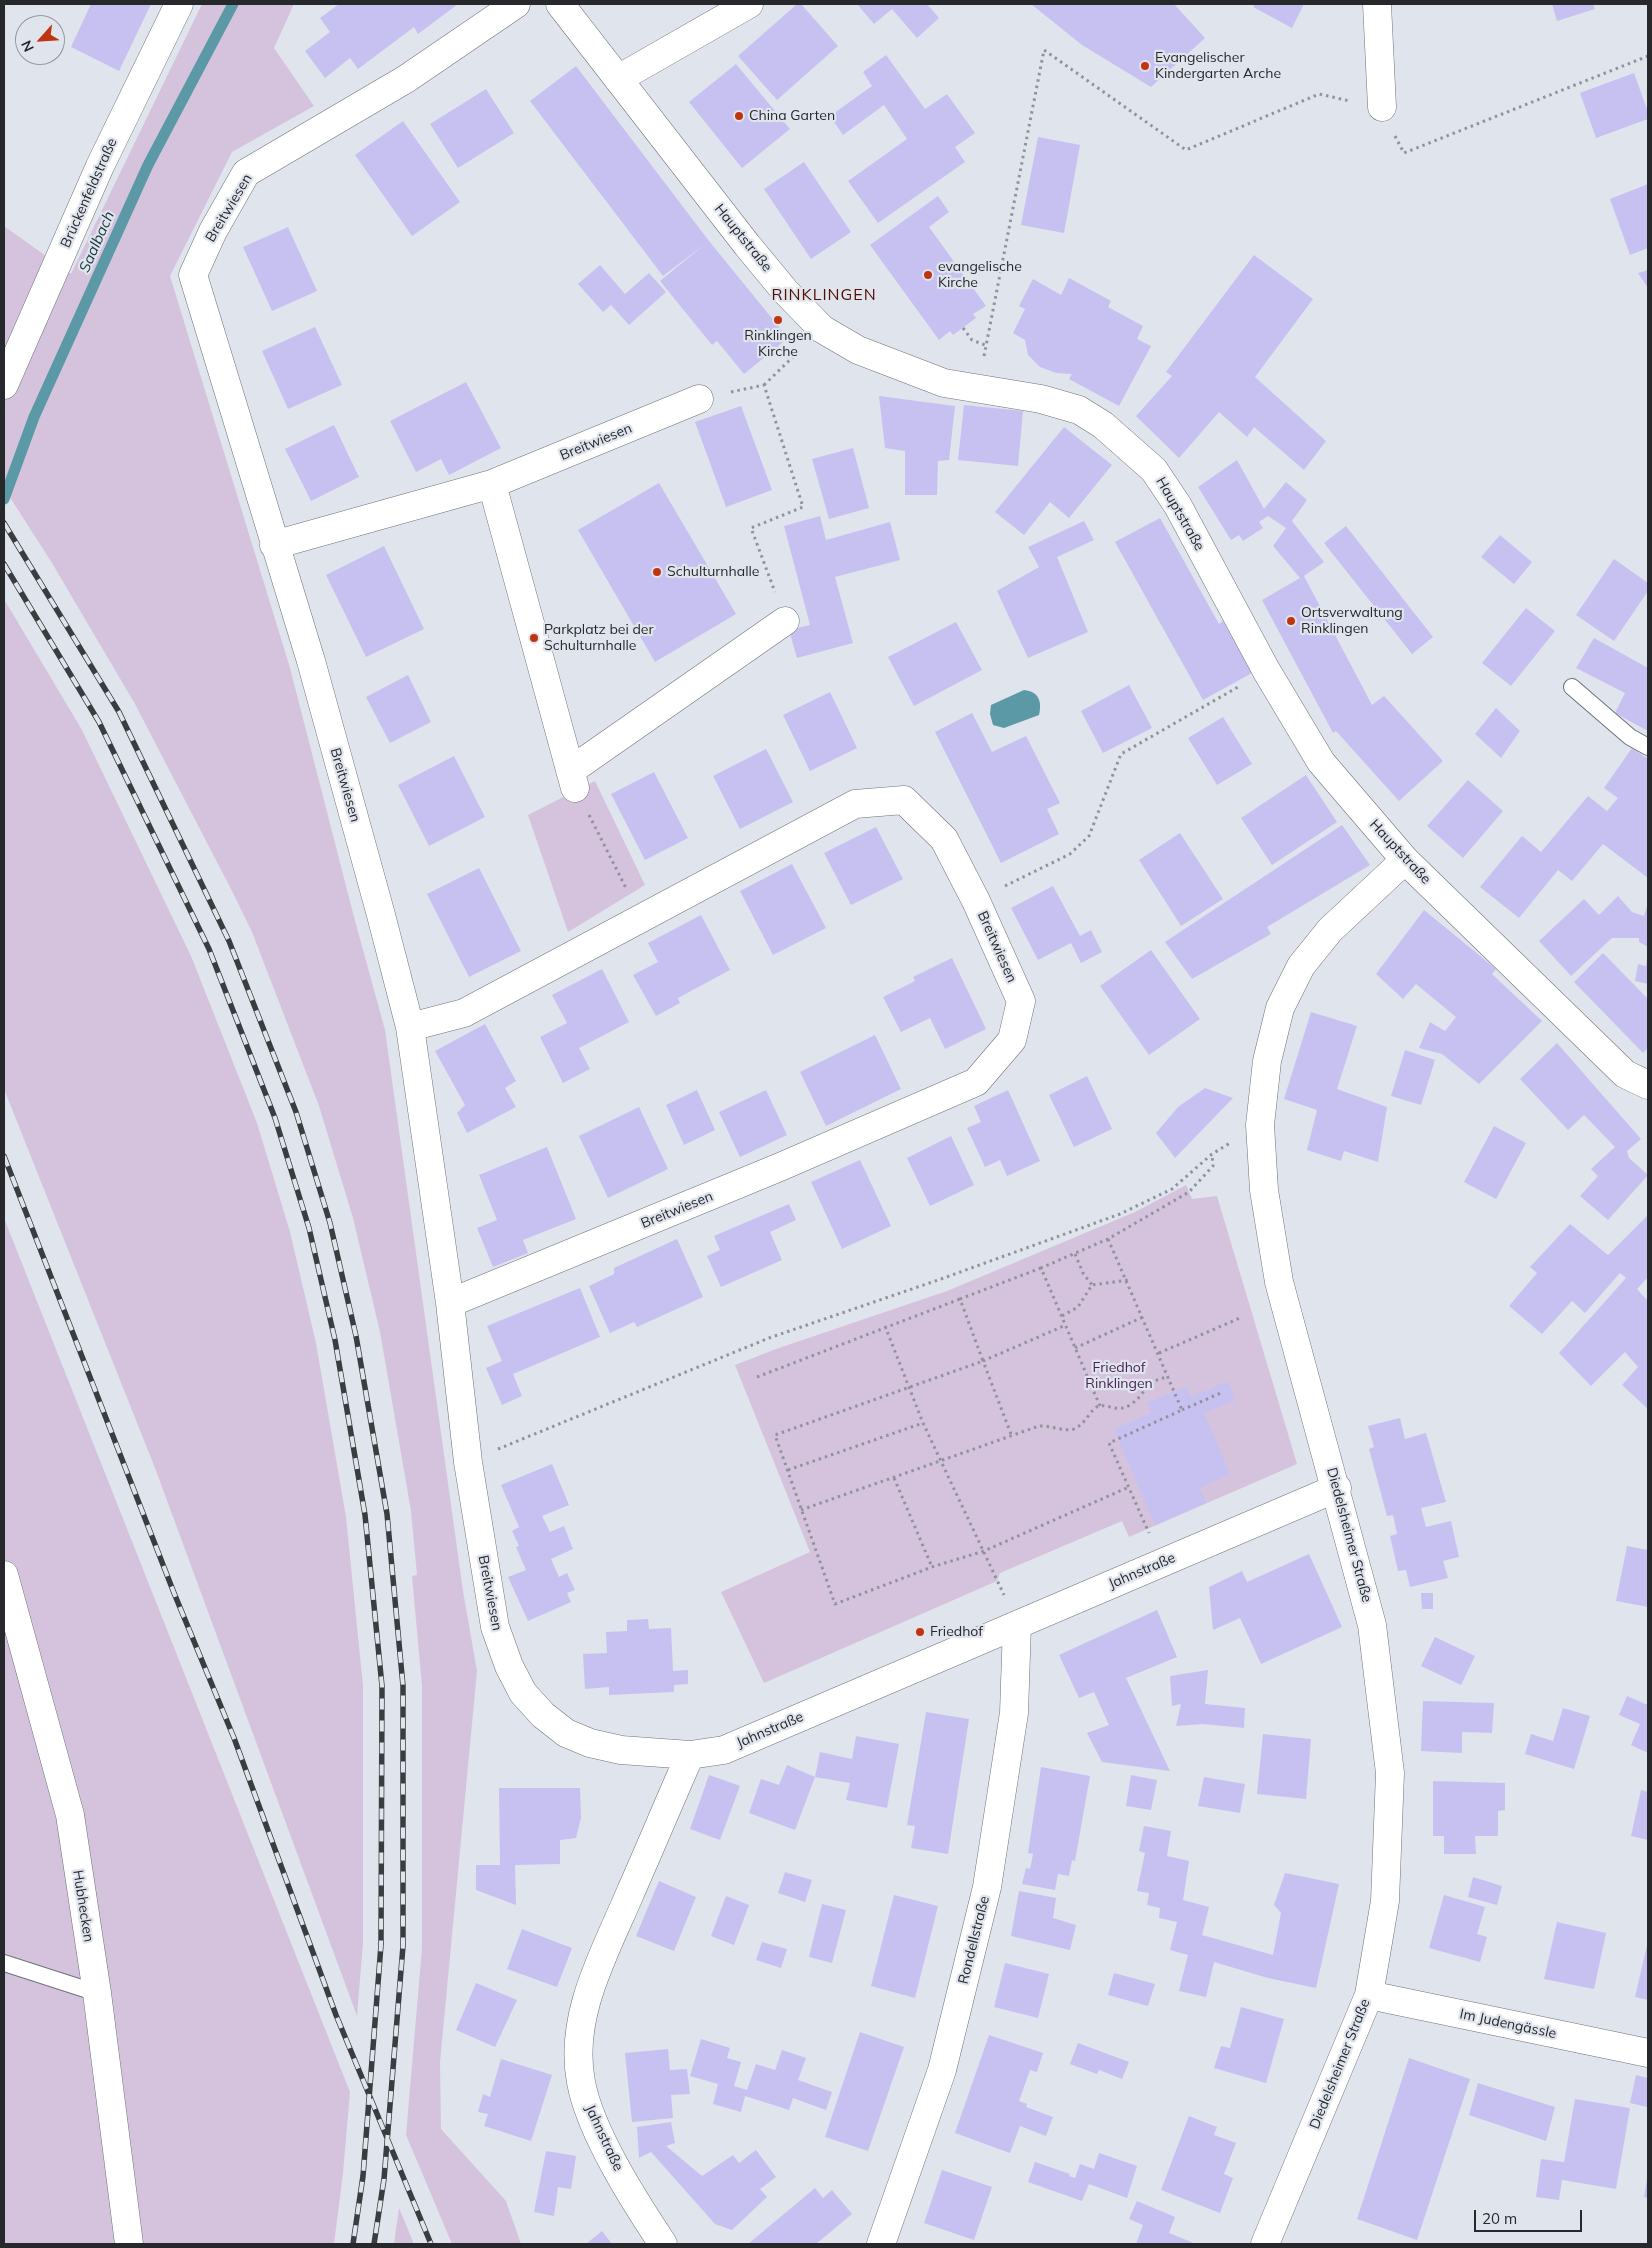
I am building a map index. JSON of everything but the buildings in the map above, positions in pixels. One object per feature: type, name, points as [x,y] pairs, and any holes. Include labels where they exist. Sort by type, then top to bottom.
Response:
[{"type":"street","name":"Brückenfeldstraße","points":[[4,385],[100,166],[179,4]]},
{"type":"street","name":"Breitwiesen","points":[[516,4],[406,78],[246,173],[213,231],[194,275],[310,661],[381,914],[410,1026],[450,1304],[468,1462],[495,1627],[509,1666],[523,1693],[543,1715],[566,1733],[590,1743],[621,1750],[690,1755]]},
{"type":"street","name":"Hauptstraße","points":[[560,4],[747,245],[785,291],[822,329],[858,350],[944,383],[1042,399],[1079,410],[1103,425],[1154,470],[1178,506],[1266,670],[1320,762],[1405,860],[1625,1074],[1648,1086]]},
{"type":"street","points":[[618,79],[749,4]]},
{"type":"street","points":[[1377,4],[1382,107]]},
{"type":"street","name":"Breitwiesen","points":[[274,545],[492,484],[699,399]]},
{"type":"street","points":[[492,484],[572,780],[785,621]]},
{"type":"street","name":"Breitwiesen","points":[[410,1026],[464,1014],[855,804],[904,800],[944,839],[976,901],[1021,1001],[1012,1040],[976,1082],[780,1168],[450,1304]]},
{"type":"street","name":"Diedelsheimer Straße","points":[[1265,2244],[1369,1995],[1385,1901],[1390,1773],[1372,1625],[1337,1488],[1279,1282],[1264,1190],[1260,1125],[1267,1061],[1278,1017],[1301,966],[1330,930],[1405,860]]},
{"type":"street","name":"Jahnstraße","points":[[663,2244],[636,2202],[592,2117],[581,2083],[578,2049],[583,2013],[598,1970],[690,1755],[724,1750],[1337,1488]]},
{"type":"street","name":"Hubhecken","points":[[4,1575],[70,1815],[96,1993],[129,2244]]},
{"type":"street","name":"Rondellstraße","points":[[881,2244],[942,2070],[987,1887],[1014,1713],[1017,1626]]},
{"type":"street","name":"Im Judengässle","points":[[1369,1995],[1648,2053]]},
{"type":"lane","points":[[1572,686],[1630,737],[1648,747]]},
{"type":"lane","points":[[4,1964],[96,1993]]},
{"type":"path","points":[[982,390],[985,345],[1044,50],[1186,150],[1319,94],[1382,107],[1404,153],[1648,56]]},
{"type":"path","points":[[963,328],[972,340],[985,345]]},
{"type":"path","points":[[699,399],[764,385],[822,329]]},
{"type":"path","points":[[764,385],[803,507],[751,528],[785,621]]},
{"type":"path","points":[[976,901],[1070,854],[1089,836],[1121,754],[1266,670]]},
{"type":"path","points":[[572,780],[630,897],[639,920]]},
{"type":"path","points":[[468,1462],[534,1432],[769,1338],[941,1279],[1120,1214],[1172,1189],[1212,1154],[1260,1125]]},
{"type":"path","points":[[757,1378],[884,1326],[1042,1268],[1108,1239],[1189,1192],[1213,1166],[1212,1154]]},
{"type":"path","points":[[1108,1239],[1128,1280],[1182,1410]]},
{"type":"path","points":[[1075,1254],[1092,1285]]},
{"type":"path","points":[[1042,1268],[1100,1406]]},
{"type":"path","points":[[1062,1316],[1078,1307],[1092,1285],[1128,1280]]},
{"type":"path","points":[[960,1299],[1011,1434]]},
{"type":"path","points":[[1075,1348],[1143,1317]]},
{"type":"path","points":[[1158,1353],[1240,1318]]},
{"type":"path","points":[[884,1326],[924,1423],[1017,1626]]},
{"type":"path","points":[[1066,1326],[983,1361],[775,1435],[835,1604],[932,1567],[984,1551],[1129,1487]]},
{"type":"path","points":[[1100,1406],[1111,1409],[1127,1407],[1152,1381],[1169,1377]]},
{"type":"path","points":[[1149,1534],[1109,1443],[1223,1392]]},
{"type":"path","points":[[801,1510],[941,1461],[1011,1434],[1039,1426],[1072,1430],[1084,1423],[1100,1406]]},
{"type":"path","points":[[788,1470],[924,1423]]},
{"type":"path","points":[[894,1478],[932,1567]]},
{"type":"green space","points":[[202,4],[294,4],[274,48],[314,106],[232,152],[170,276],[290,668],[385,1030],[463,1591],[477,1671],[440,2062],[441,2129],[506,2201],[521,2244],[452,2244],[406,2135],[422,1948],[422,1686],[412,1576],[417,1575],[411,1511],[380,1332],[353,1218],[319,1106],[252,932],[135,704],[52,563],[4,488],[4,419],[6,414],[4,417],[4,226],[71,274]]},
{"type":"green space","points":[[4,599],[82,730],[191,956],[257,1123],[290,1232],[316,1343],[346,1517],[363,1686],[363,1943],[357,2016],[155,1468],[4,1089]]},
{"type":"green space","points":[[595,781],[645,885],[568,932],[528,815]]},
{"type":"green space","name":"Friedhof Rinklingen","points":[[1186,1185],[1192,1199],[1217,1196],[1297,1464],[1129,1537],[1122,1521],[1000,1573],[997,1581],[764,1683],[721,1592],[810,1552],[735,1365],[776,1349],[947,1291],[1135,1212]]},
{"type":"green space","points":[[4,1218],[350,2092],[343,2173],[334,2244],[4,2244]]},
{"type":"green space","points":[[399,2208],[414,2244],[394,2244]]},
{"type":"water","points":[[1024,690],[1036,695],[1040,701],[1039,715],[1004,728],[993,725],[990,714],[991,705]]},
{"type":"waterway","name":"Saalbach","points":[[4,499],[34,417],[148,165],[233,4]]},
{"type":"railway","points":[[4,523],[119,712],[229,941],[296,1112],[330,1223],[356,1336],[387,1514],[403,1686],[403,1946],[384,2179],[374,2244]]},
{"type":"railway","points":[[4,564],[99,722],[209,949],[275,1118],[309,1228],[335,1340],[365,1515],[382,1686],[381,1945],[363,2176],[353,2244]]},
{"type":"railway","points":[[4,1156],[174,1593],[234,1738],[336,2015],[431,2244]]},
{"type":"place","name":"Evangelischer Kindergarten Arche","points":[[1145,66]]},
{"type":"place","name":"China Garten","points":[[739,116]]},
{"type":"place","name":"evangelische Kirche","points":[[928,275]]},
{"type":"place","name":"Rinklingen Kirche","points":[[778,320]]},
{"type":"place","name":"Schulturnhalle","points":[[657,572]]},
{"type":"place","name":"Ortsverwaltung Rinklingen","points":[[1291,621]]},
{"type":"place","name":"Parkplatz bei der Schulturnhalle","points":[[534,638]]},
{"type":"place","name":"Friedhof","points":[[920,1632]]},
{"type":"district","name":"RINKLINGEN","points":[[824,295]]}]
